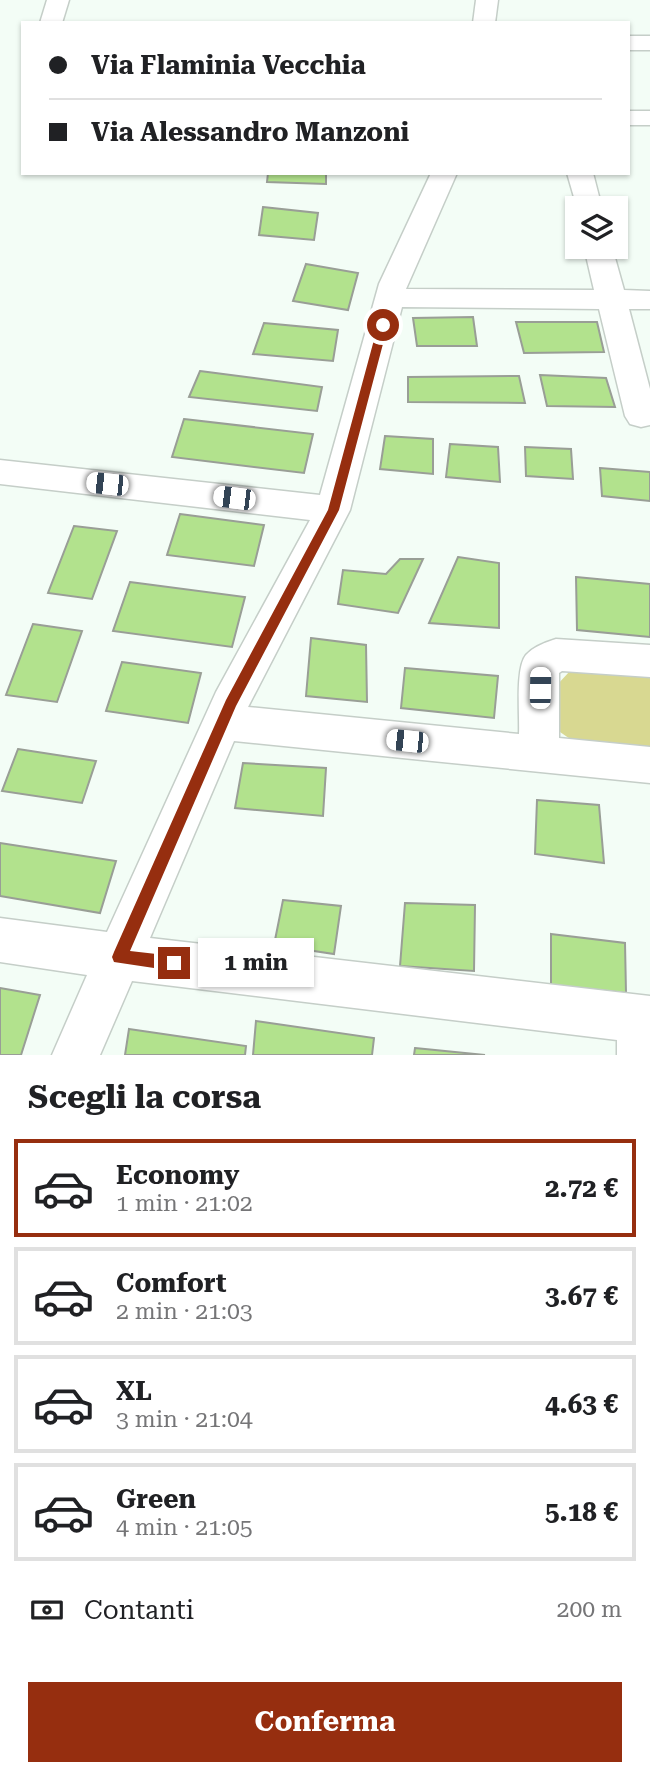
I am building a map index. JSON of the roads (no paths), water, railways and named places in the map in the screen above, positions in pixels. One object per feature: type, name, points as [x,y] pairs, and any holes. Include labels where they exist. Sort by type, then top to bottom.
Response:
[{"type":"street","points":[[52,21],[58,0]]},
{"type":"street","points":[[484,21],[487,0]]},
{"type":"street","points":[[630,43],[650,43]]},
{"type":"street","points":[[630,118],[650,118]]},
{"type":"street","points":[[76,1055],[222,722],[333,510],[393,284],[443,175]]},
{"type":"street","points":[[581,175],[586,196]]},
{"type":"street","points":[[601,259],[641,416]]},
{"type":"street","points":[[390,298],[650,300]]},
{"type":"street","points":[[0,472],[333,510]]},
{"type":"street","points":[[539,754],[540,666],[556,655],[650,661]]},
{"type":"street","points":[[222,722],[650,765]]},
{"type":"street","points":[[0,940],[644,1031]]}]
